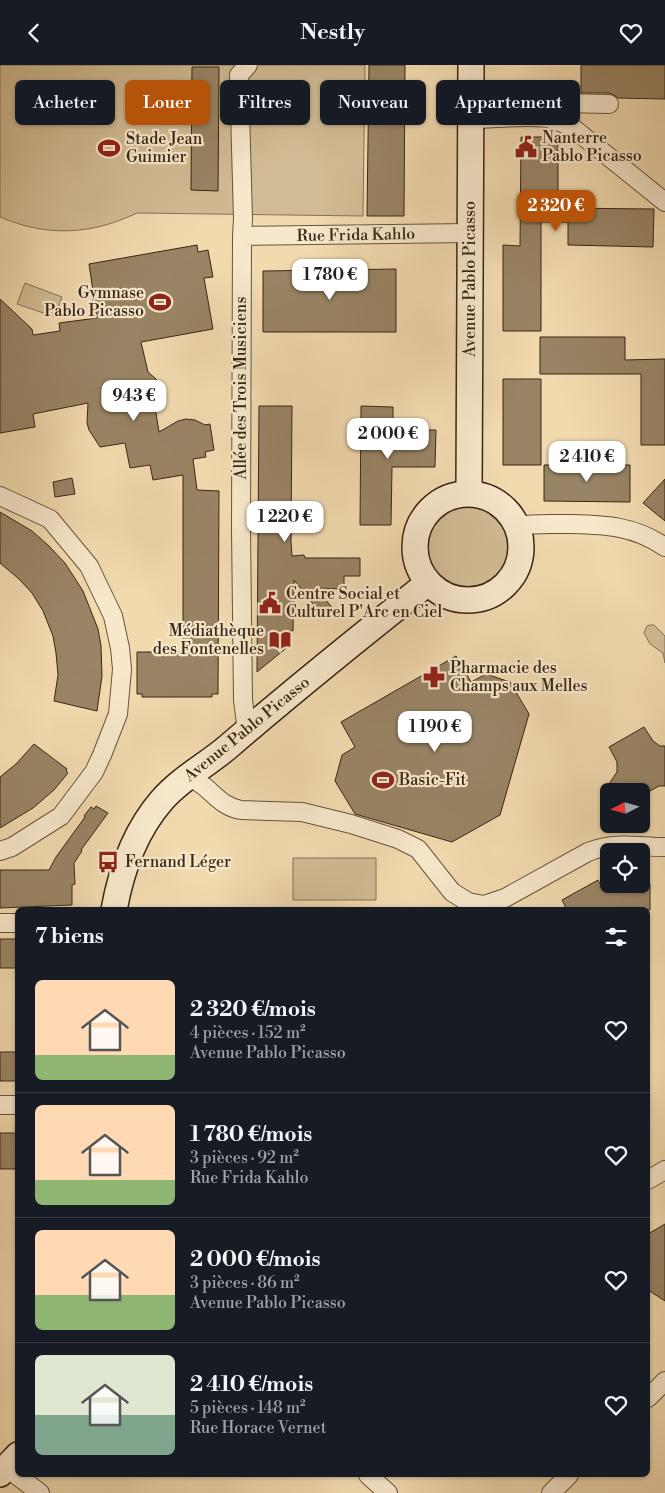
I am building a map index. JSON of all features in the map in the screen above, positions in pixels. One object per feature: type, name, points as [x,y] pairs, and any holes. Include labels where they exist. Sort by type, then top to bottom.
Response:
[{"type":"street","name":"Avenue Pablo Picasso","points":[[471,65],[471,80]]},
{"type":"street","name":"Allée des Trois Musiciens","points":[[244,70],[241,529],[244,707],[247,731]]},
{"type":"street","points":[[580,103],[610,104]]},
{"type":"street","name":"Avenue Pablo Picasso","points":[[469,494],[470,125]]},
{"type":"street","points":[[567,125],[573,128],[665,202]]},
{"type":"street","name":"Rue Frida Kahlo","points":[[242,236],[470,233]]},
{"type":"street","points":[[455,495],[481,495],[492,500],[511,516],[517,526],[521,545],[519,563],[510,580],[496,593],[479,600],[460,600],[443,595],[428,583],[419,568],[415,551],[416,534],[422,521],[430,509],[441,501],[455,495]]},
{"type":"street","points":[[0,496],[50,519],[89,566],[113,616],[120,648],[122,669],[118,714],[94,772],[61,816],[12,847],[0,851]]},
{"type":"street","points":[[517,526],[546,524],[598,525],[623,528],[652,537],[665,547]]},
{"type":"street","name":"Avenue Pablo Picasso","points":[[115,907],[127,859],[137,838],[162,800],[188,775],[224,750],[428,583]]},
{"type":"street","points":[[188,775],[204,786],[222,803],[231,808],[302,812],[398,839],[418,849],[452,892],[468,902],[484,905],[506,898],[598,848],[628,844],[665,847]]},
{"type":"street","points":[[0,923],[15,923]]},
{"type":"street","points":[[0,1105],[15,1105]]},
{"type":"street","points":[[650,1180],[665,1171]]},
{"type":"street","points":[[650,1396],[665,1381]]},
{"type":"street","points":[[21,1477],[40,1493]]},
{"type":"street","points":[[370,1477],[388,1493]]},
{"type":"street","points":[[551,1493],[567,1477]]},
{"type":"shaded area","name":"Stade Jean Guimier","points":[[0,65],[365,65],[365,80],[320,80],[320,125],[364,125],[363,216],[137,213],[103,226],[69,231],[35,228],[0,217]]},
{"type":"shaded area","points":[[25,283],[62,297],[55,317],[17,304]]},
{"type":"shaded area","points":[[466,503],[483,507],[497,516],[506,530],[510,547],[506,564],[497,578],[483,587],[466,591],[449,587],[435,578],[426,564],[422,547],[426,530],[435,516],[449,507]]},
{"type":"shaded area","points":[[654,625],[665,636],[665,663],[663,653],[650,644],[644,633],[647,626]]},
{"type":"shaded area","points":[[293,858],[376,858],[376,900],[293,900]]},
{"type":"building","points":[[369,65],[405,65],[405,80],[369,80]]},
{"type":"building","points":[[581,65],[665,65],[665,99],[618,98],[609,93],[581,93]]},
{"type":"building","points":[[192,67],[219,67],[218,191],[191,190],[192,125],[210,125],[210,80],[192,80]]},
{"type":"building","points":[[368,125],[405,125],[404,216],[367,216]]},
{"type":"building","points":[[521,137],[558,137],[558,208],[654,209],[653,247],[568,245],[568,222],[541,222],[541,331],[503,331],[503,245],[520,246]]},
{"type":"building","points":[[197,245],[198,252],[208,250],[213,277],[204,278],[213,329],[141,342],[148,372],[156,379],[160,388],[159,398],[155,407],[159,432],[178,421],[186,419],[195,420],[205,425],[210,424],[214,450],[205,452],[206,457],[193,459],[197,490],[219,491],[218,694],[212,694],[212,697],[142,697],[142,694],[137,694],[137,652],[183,652],[183,475],[153,480],[150,465],[130,468],[125,443],[100,447],[89,430],[87,423],[88,403],[33,414],[35,427],[0,433],[0,299],[32,329],[33,335],[60,331],[59,323],[97,318],[89,264]]},
{"type":"building","points":[[396,269],[396,332],[263,332],[263,271]]},
{"type":"building","points":[[540,337],[625,337],[625,360],[665,359],[665,445],[641,445],[641,374],[540,374]]},
{"type":"building","points":[[503,379],[541,379],[541,465],[503,465]]},
{"type":"building","points":[[259,406],[292,406],[292,556],[304,555],[305,558],[360,558],[360,576],[344,576],[344,589],[316,588],[334,610],[324,618],[294,580],[293,631],[290,631],[290,645],[257,672]]},
{"type":"building","points":[[361,406],[393,407],[393,430],[436,430],[435,467],[392,467],[391,525],[360,525]]},
{"type":"building","points":[[544,465],[630,465],[630,502],[544,501]]},
{"type":"building","points":[[72,478],[75,494],[55,497],[53,482]]},
{"type":"building","points":[[665,479],[665,521],[643,503]]},
{"type":"building","points":[[0,512],[32,531],[48,545],[65,563],[83,591],[98,629],[101,646],[102,676],[97,711],[54,701],[58,675],[53,636],[43,611],[32,593],[0,563]]},
{"type":"building","points":[[456,656],[471,682],[486,674],[510,682],[529,714],[500,815],[452,842],[355,814],[335,781],[342,755],[355,747],[341,722]]},
{"type":"building","points":[[644,727],[653,741],[660,746],[665,746],[665,786],[659,786],[650,791],[650,783],[610,783],[617,772],[617,762],[609,747]]},
{"type":"building","points":[[34,744],[67,769],[68,773],[54,790],[33,808],[0,828],[0,777],[16,764]]},
{"type":"building","points":[[96,806],[108,813],[81,850],[74,863],[75,884],[72,885],[72,905],[0,908],[0,870],[49,870],[84,816],[91,807],[94,809]]},
{"type":"building","points":[[598,880],[600,893],[650,893],[650,907],[566,907],[562,900]]},
{"type":"building","points":[[0,939],[15,939],[15,968],[0,968]]},
{"type":"building","points":[[0,1052],[15,1052],[15,1081],[0,1081]]},
{"type":"building","points":[[0,1133],[15,1133],[15,1169],[0,1169]]},
{"type":"building","points":[[665,1224],[665,1301],[650,1291],[650,1233]]},
{"type":"place","name":"Nanterre Pablo Picasso","points":[[526,147]]},
{"type":"place","name":"Stade Jean Guimier","points":[[109,148]]},
{"type":"place","name":"Gymnase Pablo Picasso","points":[[160,302]]},
{"type":"place","name":"Centre Social et Culturel P'Arc en Ciel","points":[[270,603]]},
{"type":"place","name":"Médiathèque des Fontenelles","points":[[280,640]]},
{"type":"place","name":"Pharmacie des Champs aux Melles","points":[[434,677]]},
{"type":"place","name":"Basic-Fit","points":[[383,780]]},
{"type":"place","name":"Fernand Léger","points":[[108,862]]}]
